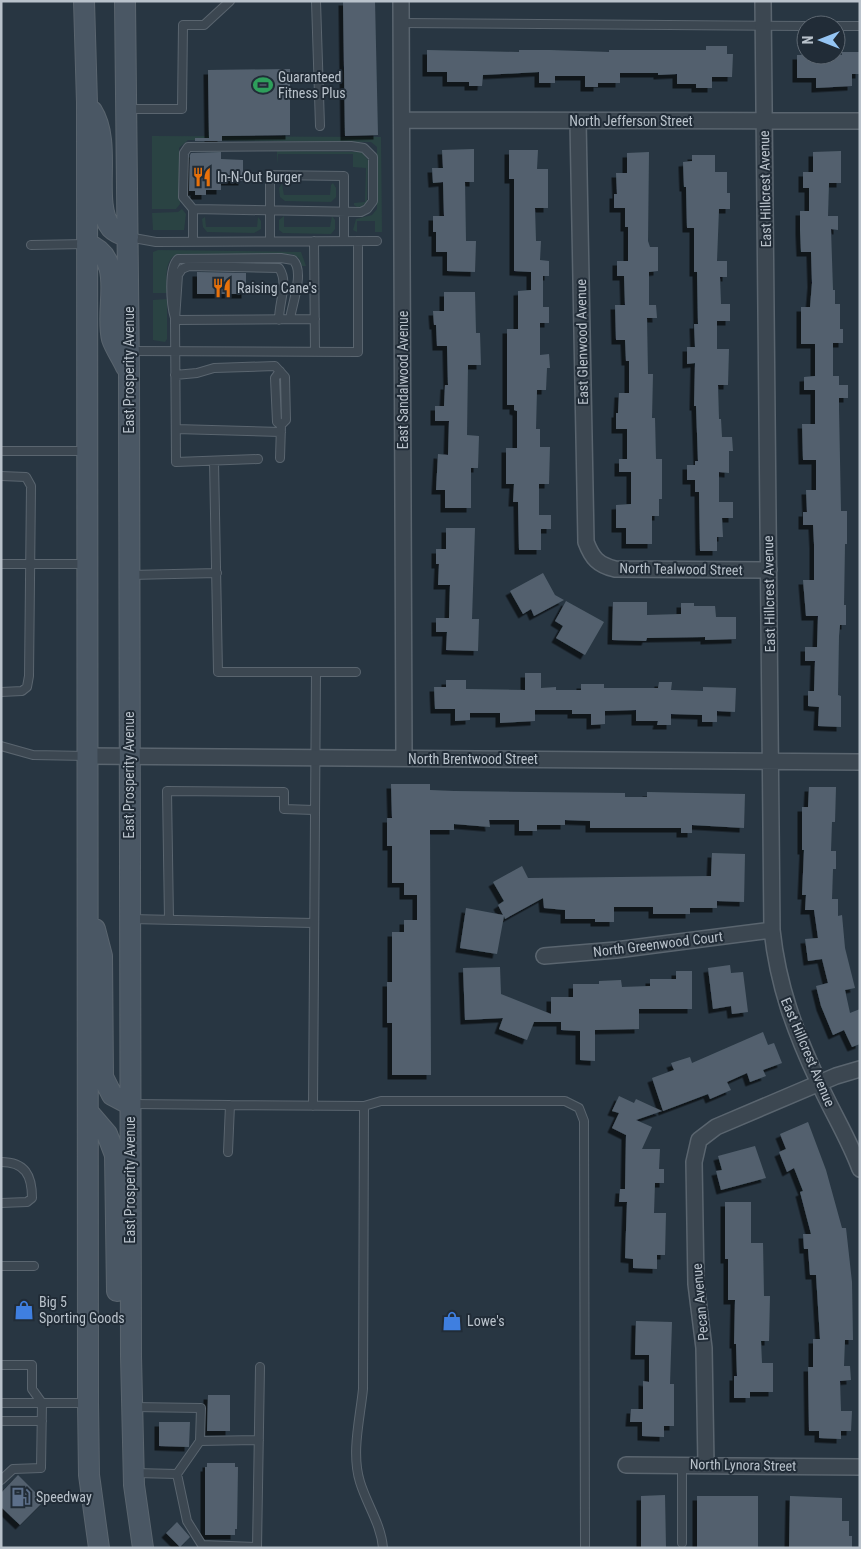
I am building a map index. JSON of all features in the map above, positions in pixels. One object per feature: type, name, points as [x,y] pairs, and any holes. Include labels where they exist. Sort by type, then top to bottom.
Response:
[{"type":"main road","points":[[84,1],[87,103],[88,1403],[89,1475],[98,1548]]},
{"type":"main road","name":"East Prosperity Avenue","points":[[125,1],[129,351],[131,1407],[133,1473],[143,1548]]},
{"type":"main road","points":[[87,103],[95,116],[100,134],[105,216],[116,232],[128,237]]},
{"type":"main road","points":[[87,244],[98,248],[109,265],[112,338],[129,373]]},
{"type":"main road","points":[[88,913],[98,935],[102,956],[103,1077],[112,1095],[130,1104]]},
{"type":"main road","points":[[89,1113],[108,1134],[115,1155],[117,1334],[131,1356]]},
{"type":"street","name":"East Sandalwood Avenue","points":[[401,1],[404,758]]},
{"type":"street","name":"East Hillcrest Avenue","points":[[763,1],[772,930],[776,964],[784,997],[819,1084],[860,1169]]},
{"type":"street","name":"North Jefferson Street","points":[[402,120],[860,121]]},
{"type":"street","name":"East Glenwood Avenue","points":[[578,120],[586,542],[595,561]]},
{"type":"street","name":"North Tealwood Street","points":[[595,561],[615,569],[769,570]]},
{"type":"street","name":"North Brentwood Street","points":[[87,756],[860,762]]},
{"type":"street","name":"North Greenwood Court","points":[[544,956],[616,950],[772,930]]},
{"type":"street","points":[[819,1084],[860,1069]]},
{"type":"street","name":"Pecan Avenue","points":[[706,1464],[704,1348],[696,1274],[694,1162],[699,1140],[716,1127],[819,1084]]},
{"type":"street","name":"North Lynora Street","points":[[626,1465],[706,1464],[860,1467]]},
{"type":"lane","points":[[127,109],[182,109],[183,25],[204,25],[230,1]]},
{"type":"lane","points":[[316,1],[320,126]]},
{"type":"lane","points":[[402,22],[796,26]]},
{"type":"lane","points":[[846,26],[860,26]]},
{"type":"lane","points":[[193,209],[344,210],[361,212],[368,210],[372,202],[374,162],[371,154],[364,148],[191,146],[184,153],[183,197],[193,209],[193,241]]},
{"type":"lane","points":[[270,241],[270,175],[344,176],[344,241]]},
{"type":"lane","points":[[128,237],[156,242],[377,241]]},
{"type":"lane","points":[[314,241],[315,352]]},
{"type":"lane","points":[[129,351],[358,352],[358,241]]},
{"type":"lane","points":[[31,244],[87,244]]},
{"type":"lane","points":[[176,320],[172,309],[173,266],[178,259],[202,258],[281,258],[293,260],[298,269],[298,277],[290,319]]},
{"type":"lane","points":[[258,459],[176,462],[176,320],[178,275],[182,269],[189,266],[280,268],[285,282],[279,301],[279,320]]},
{"type":"lane","points":[[176,320],[315,319]]},
{"type":"lane","points":[[176,375],[197,373],[214,368],[275,366],[280,371],[275,378],[276,422],[281,428],[280,458]]},
{"type":"lane","points":[[176,429],[281,428]]},
{"type":"lane","points":[[1,451],[87,451]]},
{"type":"lane","points":[[214,461],[218,672],[356,672]]},
{"type":"lane","points":[[1,476],[26,477],[31,486],[29,676],[27,687],[22,691],[1,692]]},
{"type":"lane","points":[[1,564],[87,564]]},
{"type":"lane","points":[[129,575],[216,574]]},
{"type":"lane","points":[[313,1106],[316,672]]},
{"type":"lane","points":[[1,746],[33,755],[87,756]]},
{"type":"lane","points":[[169,920],[167,791],[284,792],[284,809],[314,810]]},
{"type":"lane","points":[[130,918],[314,924]]},
{"type":"lane","points":[[130,1104],[364,1106],[381,1101],[565,1101],[579,1108],[584,1121],[585,1548]]},
{"type":"lane","points":[[228,1152],[230,1105]]},
{"type":"lane","points":[[364,1106],[363,1389],[358,1425],[357,1463],[360,1484],[377,1522],[383,1548]]},
{"type":"lane","points":[[1,1162],[21,1165],[26,1171],[32,1198],[27,1202],[1,1204]]},
{"type":"lane","points":[[1,1266],[34,1266]]},
{"type":"lane","points":[[1,1365],[32,1365],[32,1389],[42,1403],[41,1468],[13,1469],[1,1480]]},
{"type":"lane","points":[[131,1407],[201,1408],[200,1441],[177,1474],[187,1521],[202,1545],[257,1548],[260,1367]]},
{"type":"lane","points":[[1,1403],[88,1403]]},
{"type":"lane","points":[[1,1420],[42,1420]]},
{"type":"lane","points":[[200,1441],[259,1440]]},
{"type":"lane","points":[[682,1464],[682,1543]]},
{"type":"lane","points":[[133,1473],[177,1474]]},
{"type":"green space","points":[[152,136],[381,137],[382,232],[375,232],[375,221],[357,221],[357,232],[353,230],[356,219],[372,215],[377,209],[377,147],[371,142],[188,140],[179,148],[180,204],[176,209],[152,209]]},
{"type":"green space","points":[[277,151],[362,152],[368,160],[367,203],[358,208],[354,205],[354,203],[365,202],[366,168],[353,167],[353,154],[278,154],[277,165]]},
{"type":"green space","points":[[333,183],[336,188],[336,197],[331,202],[285,201],[280,197],[279,188],[282,184],[284,195],[330,195]]},
{"type":"green space","points":[[182,209],[186,214],[184,230],[153,230],[152,213],[178,212]]},
{"type":"green space","points":[[284,216],[284,227],[330,227],[332,216],[335,220],[335,229],[331,234],[283,233],[279,230],[279,220]]},
{"type":"green space","points":[[205,217],[206,227],[257,227],[258,217],[261,221],[261,229],[254,233],[207,232],[203,227],[202,219]]},
{"type":"green space","points":[[158,250],[301,252],[306,266],[302,266],[299,258],[292,254],[178,254],[170,260],[168,265],[167,293],[153,293],[153,252]]},
{"type":"green space","points":[[167,299],[167,339],[165,342],[153,340],[153,300]]},
{"type":"building","points":[[343,1],[375,1],[378,135],[345,136]]},
{"type":"building","points":[[706,46],[727,46],[727,54],[733,54],[732,77],[712,77],[712,88],[696,88],[696,84],[677,84],[677,74],[620,73],[620,83],[598,83],[598,87],[585,87],[585,76],[555,76],[555,83],[539,83],[539,72],[483,75],[482,86],[469,86],[469,82],[447,82],[447,72],[427,72],[427,50],[609,52],[609,50],[706,50]]},
{"type":"building","points":[[846,52],[860,52],[860,74],[852,74],[852,86],[816,88],[816,78],[797,78],[797,65],[846,65]]},
{"type":"building","points":[[290,69],[290,135],[222,136],[222,141],[195,141],[195,138],[209,138],[208,70]]},
{"type":"building","points":[[474,149],[474,182],[465,182],[466,241],[476,241],[475,272],[447,271],[447,252],[436,252],[436,232],[433,232],[433,216],[444,216],[443,182],[433,183],[432,168],[443,168],[442,150]]},
{"type":"building","points":[[509,150],[538,150],[537,169],[548,169],[548,208],[535,208],[536,241],[541,241],[540,260],[549,261],[549,276],[543,276],[543,307],[549,307],[549,323],[540,323],[540,355],[549,354],[550,368],[547,368],[546,390],[537,390],[536,429],[540,429],[540,447],[550,447],[549,484],[539,484],[539,515],[551,515],[551,529],[541,529],[541,550],[519,550],[518,502],[513,502],[514,484],[506,484],[506,448],[517,448],[517,411],[514,410],[514,405],[507,405],[507,329],[518,329],[518,291],[531,290],[531,272],[514,271],[514,179],[509,179]]},
{"type":"building","points":[[841,151],[841,183],[829,183],[828,216],[838,216],[838,230],[831,229],[833,290],[835,290],[835,304],[840,304],[840,329],[843,329],[843,343],[833,343],[833,376],[839,376],[839,385],[848,385],[848,398],[839,398],[841,511],[847,511],[844,605],[846,605],[846,625],[840,625],[839,636],[838,695],[841,696],[841,727],[818,726],[819,707],[808,706],[808,691],[814,691],[815,661],[805,661],[805,647],[817,647],[818,616],[806,616],[803,580],[814,580],[814,544],[813,525],[803,525],[803,512],[807,512],[806,490],[816,490],[816,460],[803,460],[802,424],[815,424],[815,390],[804,390],[804,377],[815,376],[815,344],[801,344],[801,307],[810,307],[812,283],[811,252],[801,252],[800,211],[809,211],[809,188],[803,188],[803,172],[813,172],[813,152]]},
{"type":"building","name":"In-N-Out Burger","points":[[221,152],[221,159],[243,160],[243,181],[221,181],[221,190],[206,190],[206,195],[195,195],[195,191],[189,191],[191,153]]},
{"type":"building","points":[[649,152],[648,241],[650,247],[658,247],[658,271],[649,272],[649,305],[656,305],[657,318],[647,318],[648,374],[653,374],[652,418],[655,418],[656,459],[662,459],[662,499],[659,499],[659,516],[652,516],[652,544],[626,544],[626,528],[616,528],[616,505],[631,504],[631,472],[619,472],[619,459],[627,459],[627,429],[616,429],[616,413],[618,413],[619,393],[629,393],[629,361],[626,361],[625,340],[616,340],[615,305],[625,305],[624,276],[617,276],[617,261],[628,261],[628,227],[625,227],[625,208],[614,208],[614,194],[617,194],[616,173],[627,173],[627,153]]},
{"type":"building","points":[[692,155],[715,155],[715,172],[727,172],[727,193],[730,193],[730,209],[719,209],[717,261],[727,261],[727,277],[720,277],[721,304],[730,304],[730,321],[717,321],[717,349],[729,349],[728,385],[718,385],[719,419],[721,419],[722,437],[732,437],[733,451],[729,451],[729,473],[719,472],[719,502],[733,502],[733,518],[722,518],[723,537],[717,537],[717,551],[700,551],[699,492],[695,492],[695,480],[687,480],[687,465],[695,465],[695,461],[698,461],[696,406],[694,406],[695,363],[687,364],[687,347],[695,347],[694,324],[698,324],[697,272],[694,272],[694,228],[687,228],[683,162],[692,161]]},
{"type":"building","name":"Raising Cane's","points":[[197,272],[246,273],[246,294],[197,294]]},
{"type":"building","points":[[444,292],[475,292],[476,333],[480,333],[481,365],[468,365],[467,435],[479,436],[478,468],[471,468],[471,508],[445,508],[445,490],[436,490],[438,454],[448,455],[449,421],[435,421],[435,406],[444,406],[445,385],[448,385],[447,346],[437,346],[433,311],[444,311]]},
{"type":"building","points":[[446,528],[475,528],[472,619],[479,619],[478,651],[446,650],[447,632],[436,632],[436,618],[449,618],[450,585],[438,585],[439,564],[436,564],[436,549],[446,549]]},
{"type":"building","points":[[543,573],[555,595],[564,600],[534,616],[531,609],[523,614],[510,591]]},
{"type":"building","points":[[566,601],[604,622],[585,655],[556,638],[563,626],[555,621]]},
{"type":"building","points":[[613,602],[647,602],[647,615],[681,614],[681,603],[694,603],[694,606],[715,606],[716,617],[736,617],[736,639],[705,640],[705,637],[647,638],[646,641],[612,640]]},
{"type":"building","points":[[525,673],[541,673],[541,688],[556,687],[556,690],[581,690],[581,684],[604,684],[604,688],[658,688],[659,682],[672,682],[671,690],[703,691],[703,687],[736,688],[735,712],[717,711],[717,722],[702,722],[702,715],[671,714],[671,725],[657,725],[658,721],[636,721],[636,710],[605,711],[605,724],[591,725],[591,714],[572,714],[572,710],[535,710],[535,721],[500,723],[500,713],[470,713],[470,720],[455,721],[455,709],[435,709],[434,687],[446,687],[446,680],[466,680],[466,689],[525,690]]},
{"type":"building","points":[[391,784],[430,784],[430,790],[454,791],[625,793],[625,797],[647,797],[647,792],[745,794],[744,828],[692,825],[692,833],[681,833],[681,828],[590,828],[590,821],[565,820],[565,825],[537,825],[537,831],[519,831],[519,820],[489,820],[490,827],[454,824],[454,830],[430,830],[431,1075],[392,1075],[392,1023],[387,1023],[387,982],[392,982],[392,932],[404,932],[404,920],[417,920],[417,895],[404,895],[404,883],[392,883],[392,846],[387,846],[387,818],[392,818]]},
{"type":"building","points":[[809,787],[836,787],[835,822],[832,822],[831,851],[836,851],[836,869],[833,869],[832,899],[838,899],[838,916],[842,915],[845,948],[855,988],[845,990],[850,1013],[860,1009],[860,1044],[852,1047],[844,1030],[833,1035],[821,1006],[816,986],[828,983],[822,959],[808,961],[805,939],[818,938],[814,910],[805,910],[806,895],[802,895],[804,850],[802,850],[802,807],[808,807]]},
{"type":"building","points":[[712,853],[745,854],[744,902],[717,901],[717,908],[690,908],[690,914],[653,914],[653,907],[614,907],[614,922],[595,922],[595,919],[565,919],[565,910],[544,908],[543,898],[505,919],[504,916],[497,954],[460,948],[466,908],[503,915],[498,905],[504,901],[493,882],[522,866],[528,878],[711,876]]},
{"type":"building","points":[[730,965],[731,973],[743,972],[748,1012],[732,1014],[731,1006],[713,1009],[708,968]]},
{"type":"building","points":[[500,967],[501,994],[551,1014],[551,997],[573,997],[573,984],[599,984],[599,981],[621,980],[622,987],[650,986],[650,979],[676,979],[676,971],[692,971],[692,1009],[639,1009],[639,1029],[595,1030],[595,1061],[580,1060],[580,1031],[561,1030],[561,1022],[534,1022],[527,1040],[499,1029],[503,1018],[465,1020],[463,968]]},
{"type":"building","points":[[763,1032],[768,1045],[774,1043],[782,1063],[763,1070],[766,1076],[750,1082],[747,1073],[727,1082],[731,1090],[710,1099],[708,1094],[663,1111],[652,1078],[674,1070],[671,1063],[690,1057],[692,1063]]},
{"type":"building","points":[[619,1096],[634,1103],[636,1099],[662,1111],[636,1120],[652,1127],[642,1149],[660,1149],[659,1169],[664,1169],[664,1183],[655,1183],[654,1213],[666,1213],[665,1255],[657,1255],[657,1269],[633,1268],[633,1259],[625,1258],[627,1202],[619,1202],[620,1189],[625,1189],[626,1135],[612,1128],[619,1113],[612,1111]]},
{"type":"building","points":[[808,1122],[826,1170],[842,1228],[846,1228],[852,1282],[853,1340],[845,1340],[844,1366],[850,1366],[851,1380],[840,1381],[841,1411],[852,1411],[851,1431],[841,1431],[841,1439],[819,1438],[819,1431],[809,1431],[808,1367],[813,1367],[813,1339],[820,1339],[816,1275],[810,1275],[808,1249],[804,1249],[803,1234],[811,1234],[800,1192],[803,1191],[794,1168],[787,1172],[779,1152],[786,1149],[780,1134]]},
{"type":"building","points":[[755,1146],[766,1178],[721,1190],[716,1171],[722,1170],[718,1156]]},
{"type":"building","points":[[725,1202],[751,1202],[751,1243],[763,1243],[764,1296],[770,1296],[769,1341],[761,1341],[762,1363],[773,1363],[773,1392],[750,1392],[750,1398],[734,1398],[734,1376],[737,1376],[736,1344],[734,1344],[735,1300],[728,1300],[728,1259],[725,1259]]},
{"type":"building","points":[[636,1321],[672,1322],[670,1384],[674,1384],[674,1426],[664,1426],[664,1437],[642,1436],[642,1422],[630,1422],[631,1409],[643,1409],[643,1381],[649,1382],[649,1355],[635,1355]]},
{"type":"building","points":[[208,1395],[230,1395],[230,1431],[207,1431]]},
{"type":"building","points":[[159,1422],[190,1422],[189,1447],[159,1446]]},
{"type":"building","points":[[207,1463],[235,1463],[235,1467],[238,1467],[237,1529],[235,1529],[235,1535],[205,1535],[205,1467],[207,1467]]},
{"type":"building","name":"Speedway","points":[[18,1475],[44,1501],[20,1525],[1,1507],[1,1493]]},
{"type":"building","points":[[665,1495],[666,1548],[641,1547],[641,1496]]},
{"type":"building","points":[[697,1496],[758,1496],[758,1548],[697,1548]]},
{"type":"building","points":[[790,1496],[842,1498],[842,1521],[849,1521],[849,1536],[852,1536],[852,1548],[789,1548]]},
{"type":"building","points":[[177,1522],[190,1537],[180,1547],[166,1533]]},
{"type":"place","name":"Guaranteed Fitness Plus","points":[[263,85]]},
{"type":"place","name":"In-N-Out Burger","points":[[202,177]]},
{"type":"place","name":"Raising Cane's","points":[[222,288]]},
{"type":"place","name":"Big 5 Sporting Goods","points":[[24,1310]]},
{"type":"place","name":"Lowe's","points":[[452,1321]]},
{"type":"place","name":"Speedway","points":[[21,1497]]}]
